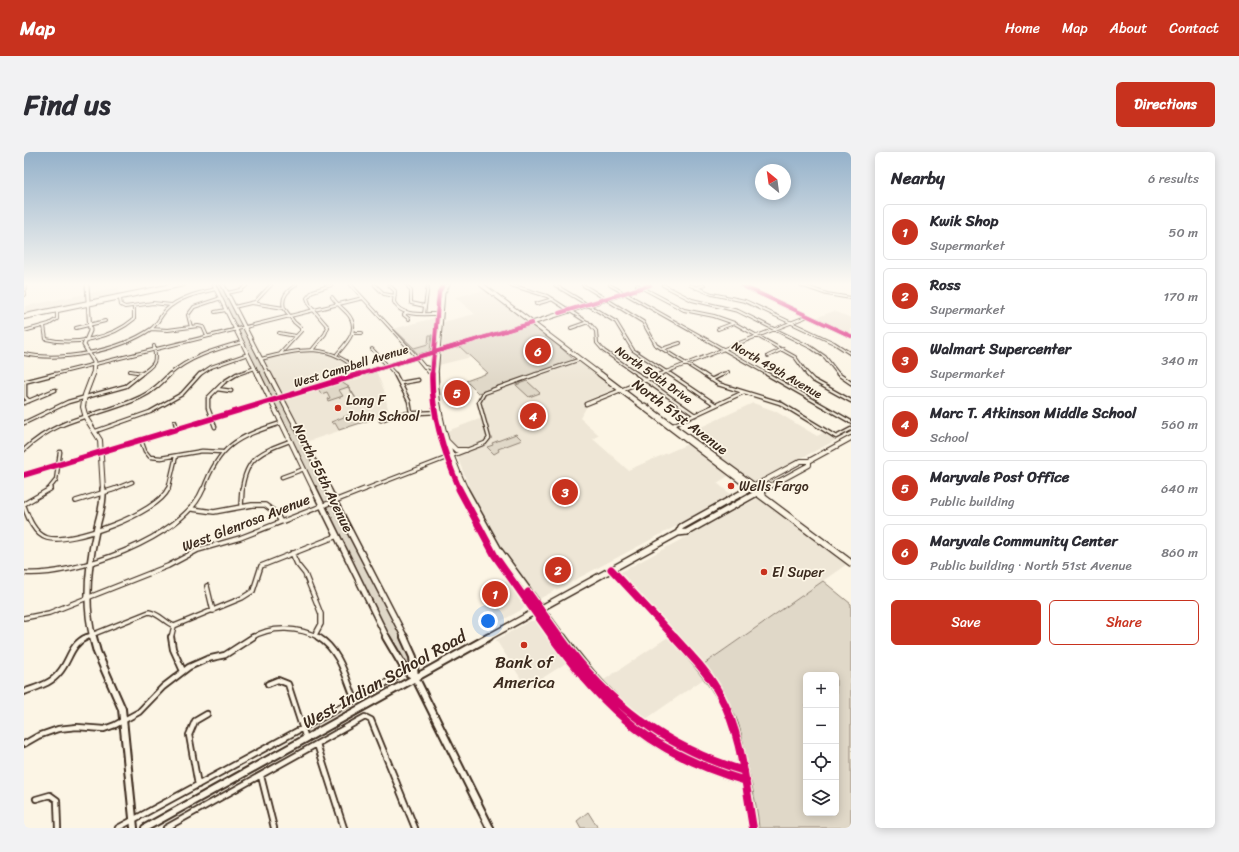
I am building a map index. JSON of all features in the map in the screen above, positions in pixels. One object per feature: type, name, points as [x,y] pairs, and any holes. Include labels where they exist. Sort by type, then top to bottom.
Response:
[{"type":"main road","name":"North 51st Avenue","points":[[524,317],[851,563]]},
{"type":"street","points":[[24,331],[44,326],[56,320],[56,317]]},
{"type":"street","points":[[90,317],[90,331],[84,347],[92,357],[94,374],[83,398],[84,415],[91,427],[96,431],[101,452],[104,504],[96,530],[90,563],[88,597],[92,635],[97,652],[121,705],[132,821],[134,828]]},
{"type":"street","points":[[44,326],[46,339],[61,343],[109,333],[128,325],[134,319],[134,317]]},
{"type":"street","points":[[24,354],[29,356],[55,358],[124,342],[151,329],[161,317]]},
{"type":"street","points":[[188,317],[191,327]]},
{"type":"street","name":"North 55th Avenue","points":[[229,317],[393,650],[406,671],[415,677],[490,828]]},
{"type":"street","name":"North 55th Avenue","points":[[239,317],[413,655],[416,666],[415,677]]},
{"type":"street","points":[[26,382],[288,317]]},
{"type":"street","points":[[280,354],[301,329],[290,317]]},
{"type":"street","points":[[312,350],[325,334],[328,327],[326,322],[321,317]]},
{"type":"street","points":[[338,354],[353,333],[354,324],[351,317]]},
{"type":"street","points":[[380,317],[417,357],[431,375],[446,458],[463,499],[491,549],[537,610],[591,677],[629,713],[655,733],[681,748],[713,762],[744,771]]},
{"type":"street","points":[[437,317],[434,369],[437,412],[451,456],[473,505],[537,610],[583,679],[625,721],[676,754],[715,772],[746,781]]},
{"type":"street","points":[[436,351],[439,344],[441,317]]},
{"type":"street","name":"West Campbell Avenue","points":[[24,475],[550,317]]},
{"type":"street","points":[[579,317],[588,322]]},
{"type":"street","points":[[607,317],[621,326],[625,341],[633,350],[716,405]]},
{"type":"street","points":[[635,317],[644,322],[649,330],[651,338],[662,349],[711,380],[727,387],[780,403],[836,437],[851,429]]},
{"type":"street","name":"North 49th Avenue","points":[[665,317],[851,422]]},
{"type":"street","points":[[716,317],[734,323],[783,349],[795,357],[805,373],[813,380],[851,402]]},
{"type":"street","points":[[749,317],[819,352],[841,377],[851,383]]},
{"type":"street","points":[[778,317],[839,346],[851,354]]},
{"type":"street","points":[[586,404],[807,317]]},
{"type":"street","points":[[809,317],[851,336]]},
{"type":"street","points":[[76,328],[105,321]]},
{"type":"street","points":[[570,328],[588,322]]},
{"type":"street","name":"North 50th Drive","points":[[588,322],[596,330],[597,343],[604,351],[695,415]]},
{"type":"street","points":[[718,329],[734,323]]},
{"type":"street","points":[[436,328],[440,326]]},
{"type":"street","points":[[151,329],[168,330],[203,327],[207,336]]},
{"type":"street","points":[[279,333],[296,336]]},
{"type":"street","points":[[353,333],[362,333]]},
{"type":"street","points":[[435,334],[439,344]]},
{"type":"street","points":[[24,450],[37,438],[52,428],[84,415],[138,399],[154,389],[176,370],[191,360],[210,351],[242,342]]},
{"type":"street","points":[[662,349],[680,343]]},
{"type":"street","points":[[24,423],[54,407],[126,386],[154,364],[156,360],[154,346]]},
{"type":"street","points":[[372,348],[401,383],[409,401],[410,413]]},
{"type":"street","points":[[768,356],[783,349]]},
{"type":"street","points":[[261,359],[280,354],[312,350],[338,354],[351,362],[361,374]]},
{"type":"street","points":[[96,431],[150,412],[182,394],[202,373],[211,367],[248,354]]},
{"type":"street","points":[[24,360],[29,356]]},
{"type":"street","name":"West Glenrosa Avenue","points":[[24,618],[49,613],[168,566],[198,550],[240,538],[485,443],[489,438],[479,402],[484,393],[581,360]]},
{"type":"street","points":[[424,367],[434,369]]},
{"type":"street","points":[[215,427],[207,400],[230,377],[255,368]]},
{"type":"street","points":[[431,375],[434,369]]},
{"type":"street","points":[[130,371],[142,373]]},
{"type":"street","points":[[711,380],[728,372]]},
{"type":"street","points":[[28,377],[26,382],[25,397],[29,401]]},
{"type":"street","points":[[401,383],[418,380]]},
{"type":"street","points":[[217,389],[231,391]]},
{"type":"street","points":[[24,403],[55,390]]},
{"type":"street","points":[[670,426],[744,392]]},
{"type":"street","points":[[381,420],[392,415],[437,412]]},
{"type":"street","points":[[175,422],[177,429]]},
{"type":"street","points":[[24,573],[54,572],[90,563],[151,539],[166,530],[192,509],[201,496],[213,465],[222,452],[244,437],[281,423]]},
{"type":"street","name":"West Indian School Road","points":[[678,533],[681,527],[802,461],[809,461],[851,438]]},
{"type":"street","points":[[446,439],[456,450],[466,450]]},
{"type":"street","points":[[141,440],[144,451],[150,457],[161,458],[202,451],[222,452]]},
{"type":"street","points":[[241,506],[244,472],[248,464],[265,450],[290,441]]},
{"type":"street","points":[[60,452],[58,456],[58,465],[54,484],[37,498],[24,505],[38,532],[46,537],[57,539],[72,537],[96,530],[148,510],[164,496],[170,486],[176,456]]},
{"type":"street","name":"West Indian School Road","points":[[145,828],[611,569],[678,533],[687,532],[761,494],[809,465],[809,461]]},
{"type":"street","points":[[282,477],[304,469]]},
{"type":"street","points":[[76,501],[104,494],[132,482]]},
{"type":"street","points":[[192,509],[201,512],[218,512],[253,503],[268,506],[277,512],[281,522]]},
{"type":"street","points":[[24,692],[56,677],[62,670],[75,644],[92,635],[149,612],[158,614],[166,623],[174,626],[213,611],[249,595],[255,586],[258,571],[261,566],[337,536]]},
{"type":"street","points":[[491,549],[506,565],[510,566]]},
{"type":"street","points":[[292,553],[297,564],[305,574],[322,617],[321,624],[315,635]]},
{"type":"street","points":[[611,569],[694,658],[712,680],[733,721],[746,781],[753,828]]},
{"type":"street","points":[[207,586],[213,611]]},
{"type":"street","points":[[174,626],[170,636],[170,643],[182,671]]},
{"type":"street","points":[[24,744],[38,736],[58,729],[77,727],[104,729],[123,721],[145,707],[163,687],[182,671],[207,659],[225,655],[249,639],[265,632],[283,629],[294,629],[315,635],[335,651],[355,700]]},
{"type":"street","name":"West Indian School Road","points":[[118,828],[395,678]]},
{"type":"street","points":[[268,684],[276,680],[281,680],[288,684],[306,739]]},
{"type":"street","points":[[198,785],[189,734],[194,721],[207,714]]},
{"type":"street","name":"West Indian School Road","points":[[166,828],[365,717],[368,717],[374,727],[415,828]]},
{"type":"street","points":[[317,744],[344,828]]},
{"type":"street","points":[[261,776],[274,828]]},
{"type":"street","points":[[36,799],[45,795],[51,795],[57,800],[58,828]]},
{"type":"shaded area","points":[[231,317],[238,317],[402,636],[410,656],[412,667],[407,663],[388,635]]},
{"type":"shaded area","points":[[465,317],[519,317],[527,323],[442,348],[443,322]]},
{"type":"shaded area","points":[[819,317],[847,317],[851,318],[851,335],[815,318]]},
{"type":"shaded area","points":[[434,318],[430,352],[420,355],[417,355],[393,329]]},
{"type":"shaded area","points":[[531,325],[556,343],[574,360],[478,393],[466,381],[488,373],[459,346]]},
{"type":"shaded area","points":[[394,329],[414,348],[428,344],[429,335],[432,335],[430,351],[418,354]]},
{"type":"shaded area","points":[[459,346],[471,357],[439,365],[442,352]]},
{"type":"shaded area","points":[[303,351],[334,355],[352,366],[357,373],[283,396],[264,360],[284,354]]},
{"type":"shaded area","points":[[577,362],[581,363],[614,389],[583,402],[586,408],[580,418],[599,435],[593,439],[628,470],[688,444],[730,475],[717,483],[733,496],[539,599],[509,559],[475,502],[447,431],[485,417],[482,401],[487,393]]},
{"type":"shaded area","points":[[376,371],[384,390],[389,414],[306,442],[285,401],[286,399]]},
{"type":"shaded area","points":[[527,381],[540,393],[529,397],[516,385]]},
{"type":"shaded area","points":[[341,382],[349,387],[357,400],[348,387],[339,390],[343,396],[328,401],[327,399],[330,398],[327,392],[321,394],[319,390]]},
{"type":"shaded area","points":[[753,403],[775,411],[817,436],[825,432],[838,439],[753,483],[686,434]]},
{"type":"shaded area","points":[[354,413],[359,420],[371,416],[373,419],[339,430],[335,423],[333,424],[331,422]]},
{"type":"shaded area","points":[[516,434],[522,440],[498,449],[499,451],[494,454],[487,447],[493,445],[492,443]]},
{"type":"shaded area","points":[[758,498],[763,499],[847,564],[704,664],[622,575],[621,572]]},
{"type":"shaded area","points":[[507,581],[524,607],[501,621],[483,593]]},
{"type":"shaded area","points":[[823,581],[851,604],[851,828],[759,828],[748,768],[736,722],[715,680],[704,664]]},
{"type":"shaded area","points":[[530,621],[537,623],[566,663],[527,688],[496,640]]},
{"type":"shaded area","points":[[668,637],[705,678],[643,721],[622,704],[601,682]]},
{"type":"shaded area","points":[[588,812],[598,828],[581,828],[577,821]]},
{"type":"cycle path","points":[[437,317],[433,353],[432,383],[435,414],[442,444],[452,473],[465,502],[479,529],[512,582],[583,678],[624,720],[652,740],[681,757],[746,781]]},
{"type":"cycle path","points":[[809,317],[851,336]]},
{"type":"cycle path","points":[[24,475],[532,323]]},
{"type":"cycle path","points":[[611,569],[697,662],[720,694],[736,732],[753,828]]},
{"type":"cycle path","points":[[528,592],[589,674],[614,700],[648,727],[684,748],[723,765],[744,771]]},
{"type":"place","name":"Maryvale Community Center","points":[[538,351]]},
{"type":"place","name":"Maryvale Post Office","points":[[457,393]]},
{"type":"place","name":"Long F John School","points":[[338,408]]},
{"type":"place","name":"Marc T. Atkinson Middle School","points":[[533,416]]},
{"type":"place","name":"Wells Fargo","points":[[731,486]]},
{"type":"place","name":"Walmart Supercenter","points":[[565,492]]},
{"type":"place","name":"Ross","points":[[558,570]]},
{"type":"place","name":"El Super","points":[[764,572]]},
{"type":"place","name":"Kwik Shop","points":[[495,594]]},
{"type":"place","name":"Bank of America","points":[[524,645]]}]
